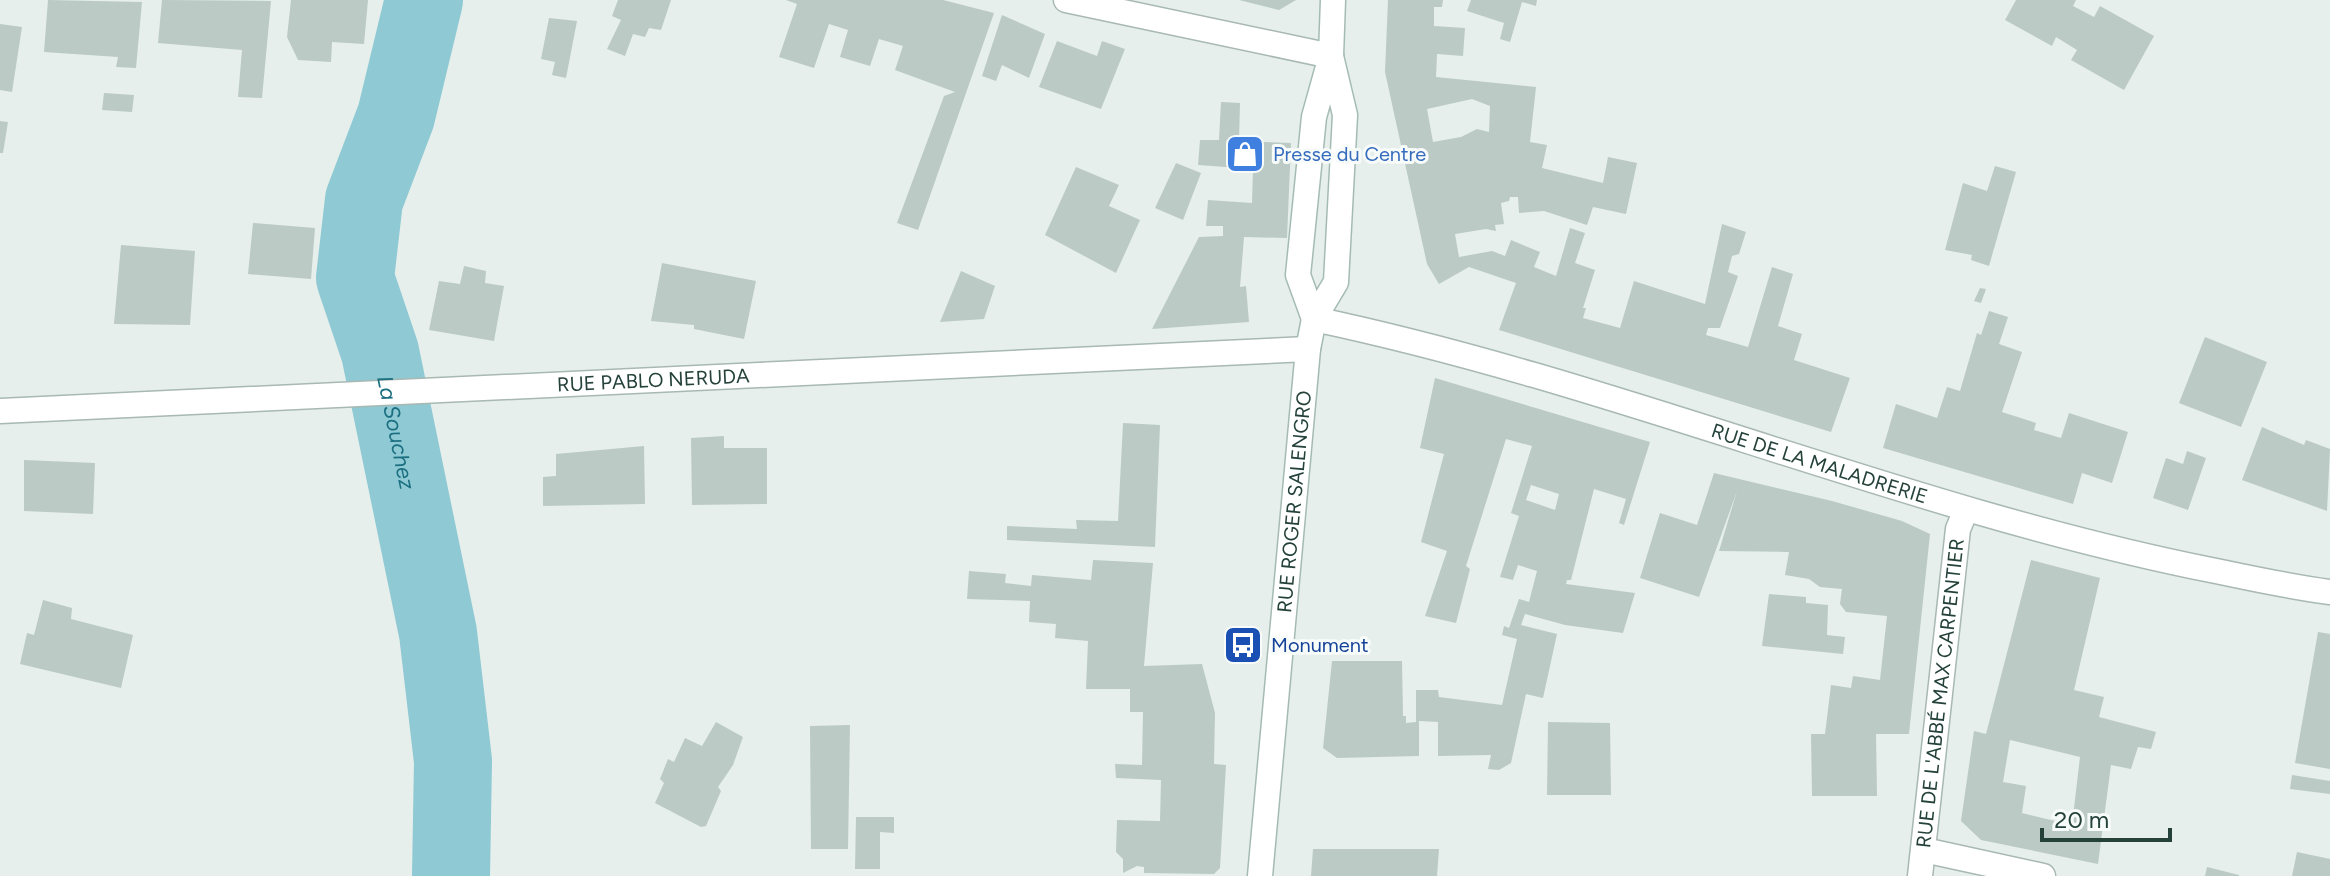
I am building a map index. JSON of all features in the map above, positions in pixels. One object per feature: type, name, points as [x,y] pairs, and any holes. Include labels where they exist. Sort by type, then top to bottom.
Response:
[{"type":"street","points":[[1066,0],[1331,56]]},
{"type":"street","name":"RUE ROGER SALENGRO","points":[[1314,319],[1298,275],[1314,117],[1331,56],[1333,0]]},
{"type":"street","name":"RUE ROGER SALENGRO","points":[[1260,876],[1308,349],[1314,319],[1336,282],[1345,115],[1331,56]]},
{"type":"street","name":"RUE DE LA MALADRERIE","points":[[1314,319],[1373,331],[1693,423],[1966,510],[2142,556],[2330,592]]},
{"type":"street","name":"RUE PABLO NERUDA","points":[[0,411],[1308,349]]},
{"type":"street","name":"RUE DE L'ABBÉ MAX CARPENTIER","points":[[1920,876],[1958,529],[1966,510]]},
{"type":"street","points":[[1924,850],[2043,876]]},
{"type":"building","points":[[48,0],[142,2],[136,68],[116,67],[118,57],[44,52]]},
{"type":"building","points":[[162,0],[271,1],[262,98],[238,97],[242,50],[158,43]]},
{"type":"building","points":[[291,0],[368,0],[364,44],[332,42],[331,62],[298,60],[287,37]]},
{"type":"building","points":[[618,0],[671,0],[661,30],[649,28],[645,37],[633,34],[625,56],[607,49],[621,20],[612,16]]},
{"type":"building","points":[[786,0],[943,0],[994,13],[918,230],[897,223],[944,96],[955,92],[895,70],[903,46],[879,39],[870,66],[840,57],[848,30],[829,24],[814,68],[779,57],[797,4]]},
{"type":"building","points":[[1239,0],[1296,0],[1279,10]]},
{"type":"building","points":[[1388,0],[1443,0],[1442,7],[1434,7],[1434,26],[1465,28],[1463,56],[1437,54],[1436,77],[1536,87],[1530,142],[1547,145],[1542,168],[1603,183],[1608,157],[1637,163],[1626,214],[1593,207],[1587,225],[1544,211],[1519,213],[1518,197],[1510,197],[1509,201],[1501,203],[1504,224],[1495,225],[1496,231],[1486,229],[1455,234],[1459,257],[1492,251],[1505,256],[1511,240],[1540,252],[1534,267],[1556,276],[1570,228],[1585,233],[1575,263],[1595,270],[1583,308],[1586,308],[1583,318],[1620,328],[1634,281],[1705,304],[1722,224],[1746,232],[1739,254],[1732,256],[1728,272],[1738,276],[1720,328],[1708,328],[1706,335],[1748,347],[1772,267],[1793,274],[1778,326],[1802,334],[1794,360],[1850,378],[1831,432],[1499,330],[1516,283],[1469,267],[1439,284],[1427,264],[1385,72]],"holes":[[[1472,99],[1490,106],[1489,132],[1477,129],[1461,137],[1433,142],[1427,109]]]},
{"type":"building","points":[[1471,0],[1537,0],[1536,6],[1522,2],[1510,42],[1500,39],[1504,23],[1467,11]]},
{"type":"building","points":[[2016,0],[2076,0],[2073,6],[2094,17],[2100,6],[2154,36],[2124,90],[2071,60],[2077,50],[2056,37],[2052,46],[2005,20]]},
{"type":"building","points":[[1002,15],[1045,34],[1029,78],[1002,65],[996,81],[982,76]]},
{"type":"building","points":[[549,18],[577,21],[566,78],[552,75],[555,62],[541,59]]},
{"type":"building","points":[[0,24],[22,27],[12,92],[0,90]]},
{"type":"building","points":[[1057,41],[1097,56],[1102,41],[1125,49],[1101,109],[1039,87]]},
{"type":"building","points":[[104,93],[134,95],[132,112],[102,110]]},
{"type":"building","points":[[1221,102],[1240,103],[1239,141],[1291,143],[1287,238],[1244,237],[1240,287],[1246,286],[1249,322],[1152,329],[1199,237],[1223,236],[1223,226],[1206,226],[1208,200],[1252,203],[1253,169],[1198,165],[1200,140],[1219,140]]},
{"type":"building","points":[[0,121],[8,122],[3,153],[0,153]]},
{"type":"building","points":[[1176,163],[1201,173],[1183,220],[1155,208]]},
{"type":"building","points":[[1995,166],[2016,172],[1989,266],[1971,260],[1972,255],[1945,250],[1963,183],[1987,191]]},
{"type":"building","points":[[1076,167],[1119,185],[1109,206],[1140,220],[1116,273],[1045,235]]},
{"type":"building","points":[[253,223],[315,228],[311,279],[248,274]]},
{"type":"building","points":[[121,245],[195,251],[190,325],[114,324]]},
{"type":"building","points":[[662,263],[756,281],[744,339],[694,329],[694,325],[651,321]]},
{"type":"building","points":[[464,266],[486,271],[485,283],[504,286],[494,341],[429,330],[439,281],[460,284]]},
{"type":"building","points":[[961,271],[995,286],[984,319],[940,322]]},
{"type":"building","points":[[1980,288],[1986,289],[1981,303],[1974,301]]},
{"type":"building","points":[[1989,311],[2008,317],[1999,344],[2022,352],[2002,412],[2036,423],[2034,430],[2061,438],[2069,413],[2128,432],[2112,483],[2082,473],[2073,504],[1883,448],[1896,404],[1937,418],[1947,387],[1960,391],[1977,333],[1981,335]]},
{"type":"building","points":[[2205,337],[2267,362],[2241,427],[2179,403]]},
{"type":"building","points":[[1435,378],[1650,442],[1624,525],[1619,523],[1626,499],[1594,489],[1571,580],[1567,580],[1566,584],[1635,593],[1623,633],[1565,625],[1525,614],[1521,625],[1557,634],[1543,698],[1526,694],[1511,763],[1499,770],[1488,769],[1491,755],[1438,756],[1438,722],[1419,721],[1419,756],[1337,758],[1323,748],[1332,661],[1402,661],[1403,716],[1406,716],[1406,723],[1416,722],[1416,690],[1438,690],[1439,697],[1502,705],[1517,639],[1502,635],[1504,626],[1509,628],[1519,599],[1529,602],[1537,571],[1518,565],[1513,580],[1500,577],[1519,516],[1511,513],[1532,446],[1506,439],[1466,566],[1470,569],[1456,623],[1425,616],[1447,551],[1421,542],[1444,454],[1420,448]],"holes":[[[1531,485],[1559,494],[1555,510],[1526,500]]]},
{"type":"building","points":[[1123,423],[1160,425],[1155,547],[1007,540],[1007,526],[1077,529],[1076,520],[1118,521]]},
{"type":"building","points":[[2262,427],[2304,445],[2306,440],[2330,449],[2327,511],[2242,480]]},
{"type":"building","points":[[724,436],[724,448],[767,448],[767,504],[692,505],[691,438]]},
{"type":"building","points":[[644,446],[645,504],[543,506],[543,477],[556,476],[556,454]]},
{"type":"building","points":[[2187,451],[2206,458],[2188,510],[2153,498],[2166,458],[2183,464]]},
{"type":"building","points":[[24,460],[95,463],[93,514],[24,511]]},
{"type":"building","points":[[1714,473],[1832,501],[1902,521],[1930,534],[1909,734],[1876,734],[1877,796],[1812,796],[1811,734],[1825,734],[1831,685],[1851,688],[1853,676],[1880,680],[1887,616],[1846,612],[1840,604],[1842,589],[1820,587],[1809,579],[1785,575],[1789,552],[1719,551],[1737,491],[1699,597],[1640,578],[1660,513],[1697,525]]},
{"type":"building","points":[[1093,560],[1153,563],[1144,666],[1202,664],[1215,713],[1214,764],[1226,765],[1220,868],[1214,874],[1144,873],[1144,867],[1137,866],[1123,873],[1123,859],[1116,852],[1117,820],[1160,821],[1161,780],[1116,778],[1115,764],[1142,765],[1143,712],[1130,712],[1130,689],[1086,689],[1088,641],[1055,638],[1056,624],[1029,622],[1030,601],[967,599],[969,571],[1006,574],[1005,583],[1031,586],[1032,575],[1091,580]]},
{"type":"building","points":[[2031,560],[2100,578],[2074,690],[2104,697],[2099,717],[2156,732],[2151,749],[2138,747],[2131,769],[2111,765],[2098,864],[1981,840],[1961,821],[1974,731],[1986,734]],"holes":[[[2010,740],[2080,757],[2072,825],[2022,813],[2026,786],[2003,782]]]},
{"type":"building","points":[[1769,594],[1806,597],[1806,603],[1828,605],[1827,635],[1845,637],[1843,654],[1762,646]]},
{"type":"building","points":[[43,600],[72,608],[71,619],[133,635],[121,688],[20,664],[27,633],[34,635]]},
{"type":"building","points":[[2318,632],[2330,634],[2330,769],[2295,763]]},
{"type":"building","points":[[716,722],[743,737],[733,765],[718,787],[721,791],[706,826],[701,827],[655,803],[664,783],[660,779],[668,759],[674,762],[685,738],[702,746]]},
{"type":"building","points":[[1548,722],[1610,723],[1611,795],[1547,795]]},
{"type":"building","points":[[850,725],[848,849],[811,849],[810,726]]},
{"type":"building","points":[[2292,775],[2330,781],[2330,794],[2290,789]]},
{"type":"building","points":[[856,817],[894,817],[894,833],[880,832],[880,869],[855,869]]},
{"type":"building","points":[[1313,849],[1439,849],[1437,876],[1311,876]]},
{"type":"building","points":[[2297,852],[2330,859],[2330,876],[2292,876]]},
{"type":"building","points":[[2207,867],[2239,875],[2239,876],[2205,876]]},
{"type":"waterway","name":"La Souchez","points":[[424,0],[396,116],[364,200],[355,278],[380,352],[438,633],[453,761],[451,876]]},
{"type":"place","name":"Presse du Centre","points":[[1245,154]]},
{"type":"place","name":"Monument","points":[[1243,645]]}]
